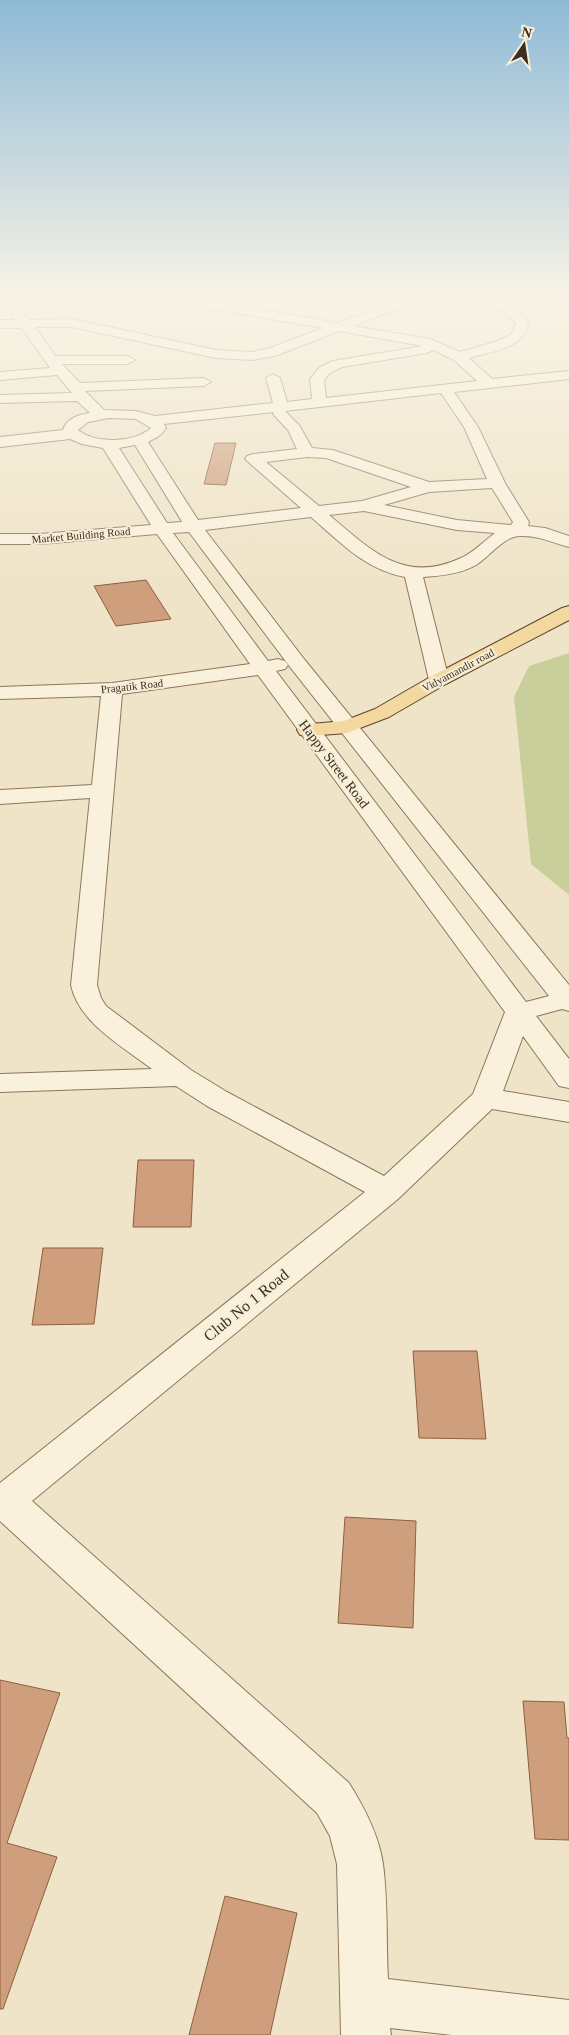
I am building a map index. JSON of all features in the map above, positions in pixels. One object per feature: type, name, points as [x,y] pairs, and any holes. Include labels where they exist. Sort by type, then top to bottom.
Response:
[{"type":"main road","name":"Vidyamandir road","points":[[308,730],[347,727],[382,713],[439,680],[569,612]]},
{"type":"street","points":[[0,399],[78,392],[101,415]]},
{"type":"street","points":[[276,392],[280,411],[294,428],[307,452]]},
{"type":"street","points":[[318,392],[319,403]]},
{"type":"street","points":[[280,411],[319,403],[447,392]]},
{"type":"street","points":[[72,434],[71,427],[76,422],[101,415],[135,415],[156,425],[447,392]]},
{"type":"street","points":[[428,488],[338,456],[307,452],[254,459],[368,557],[397,570],[414,573],[441,570],[468,562],[501,537],[518,529],[521,525],[520,519],[497,483],[471,427],[447,392]]},
{"type":"street","points":[[0,442],[72,434],[83,440],[108,443],[139,440],[150,436],[156,425]]},
{"type":"street","points":[[139,440],[194,526],[297,663],[568,1001],[518,1012],[486,1098],[569,1112]]},
{"type":"street","name":"Happy Street Road","points":[[108,443],[162,529],[262,667],[270,675],[308,730],[569,1079]]},
{"type":"street","points":[[364,506],[428,488],[497,483]]},
{"type":"street","points":[[364,506],[449,524],[539,532],[569,542]]},
{"type":"street","name":"Market Building Road","points":[[6,539],[40,539],[162,529],[364,506]]},
{"type":"street","points":[[0,554],[6,539]]},
{"type":"street","points":[[414,573],[415,585],[439,680]]},
{"type":"street","name":"Pragatik Road","points":[[0,693],[112,689],[224,675],[262,667],[297,663]]},
{"type":"street","points":[[112,689],[84,985],[87,998],[96,1012],[182,1077],[217,1099],[386,1191]]},
{"type":"street","points":[[292,708],[330,705]]},
{"type":"street","points":[[326,754],[368,752]]},
{"type":"street","points":[[0,797],[102,791]]},
{"type":"street","points":[[0,1083],[182,1077]]},
{"type":"street","name":"Club No 1 Road","points":[[3,1503],[386,1191],[486,1098]]},
{"type":"street","points":[[3,1503],[333,1798],[347,1819],[355,1839],[360,1864],[366,2018],[569,2024]]},
{"type":"green space","points":[[569,653],[569,895],[531,864],[514,697],[529,666]]},
{"type":"building","points":[[215,443],[236,443],[226,485],[204,484]]},
{"type":"building","points":[[146,580],[171,619],[116,626],[94,586]]},
{"type":"building","points":[[138,1160],[194,1160],[191,1227],[133,1227]]},
{"type":"building","points":[[43,1248],[103,1248],[94,1324],[32,1325]]},
{"type":"building","points":[[413,1351],[477,1351],[486,1439],[419,1438]]},
{"type":"building","points":[[345,1517],[416,1521],[413,1628],[338,1623]]},
{"type":"building","points":[[0,1680],[60,1693],[7,1843],[57,1857],[3,2009],[0,2009]]},
{"type":"building","points":[[523,1701],[564,1702],[567,1738],[569,1738],[569,1840],[535,1839]]},
{"type":"building","points":[[225,1896],[297,1913],[270,2035],[189,2035]]}]
